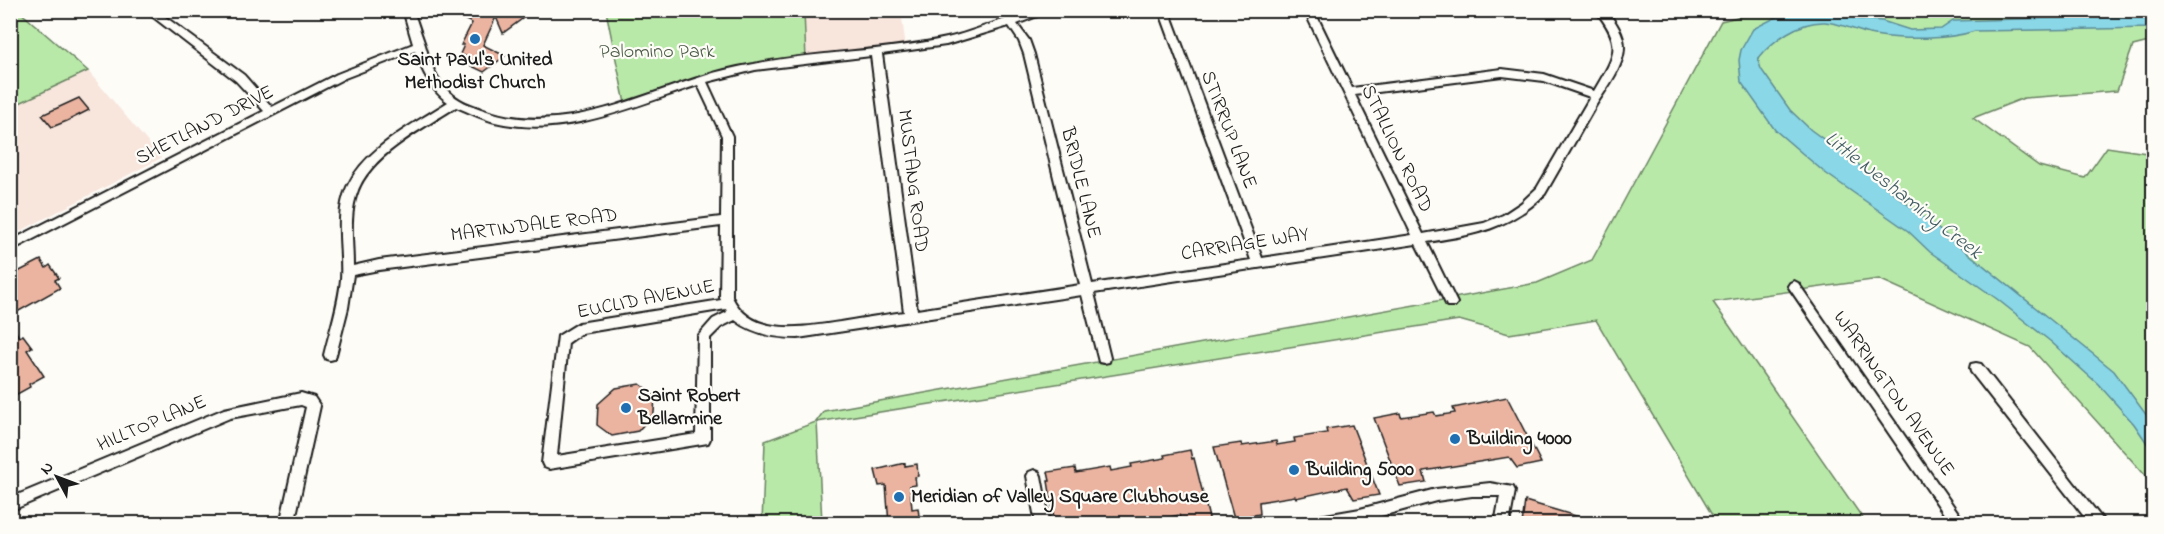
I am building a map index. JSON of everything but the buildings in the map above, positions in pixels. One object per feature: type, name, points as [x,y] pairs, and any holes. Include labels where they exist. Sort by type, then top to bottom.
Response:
[{"type":"street","points":[[149,10],[240,78],[271,112]]},
{"type":"street","points":[[408,10],[433,78],[455,103],[496,117],[527,122],[560,122],[619,110],[701,80],[756,66],[944,42],[1048,10]]},
{"type":"street","name":"STIRRUP LANE","points":[[1164,10],[1258,262]]},
{"type":"street","name":"STALLION ROAD","points":[[1309,10],[1451,303]]},
{"type":"street","name":"CARRIAGE WAY","points":[[735,312],[760,328],[786,333],[1465,232],[1494,224],[1525,208],[1545,185],[1616,62],[1620,48],[1613,25],[1600,10]]},
{"type":"street","name":"BRIDLE LANE","points":[[1011,22],[1024,40],[1029,54],[1104,358]]},
{"type":"street","name":"SHETLAND DRIVE","points":[[10,247],[358,68],[420,45]]},
{"type":"street","name":"MUSTANG ROAD","points":[[876,51],[911,315]]},
{"type":"street","points":[[1348,92],[1488,73],[1512,72],[1544,77],[1597,96]]},
{"type":"street","name":"EUCLID AVENUE","points":[[701,80],[727,136],[726,297],[735,312]]},
{"type":"street","points":[[330,355],[343,302],[347,272],[349,198],[363,172],[396,142],[455,103]]},
{"type":"street","name":"MARTINDALE ROAD","points":[[347,272],[379,265],[727,221]]},
{"type":"street","name":"WARRINGTON AVENUE","points":[[1794,286],[1959,524]]},
{"type":"street","name":"EUCLID AVENUE","points":[[735,312],[717,323],[704,336],[703,439],[549,463],[562,340],[579,328],[735,312]]},
{"type":"street","points":[[1976,368],[2099,524]]},
{"type":"street","name":"HILLTOP LANE","points":[[10,505],[229,413],[290,400],[309,401],[313,406],[287,524]]},
{"type":"street","points":[[1034,476],[1042,524]]},
{"type":"street","points":[[1308,524],[1365,519],[1394,505],[1480,488],[1508,491],[1502,524]]},
{"type":"shaded area","points":[[804,11],[901,11],[906,48],[806,60]]},
{"type":"shaded area","points":[[88,71],[161,158],[11,236],[10,107]]},
{"type":"green space","points":[[1753,10],[2153,11],[2153,41],[2133,46],[2117,91],[2024,98],[1973,118],[2039,166],[2085,178],[2107,147],[2153,154],[2153,484],[2030,347],[1879,279],[1713,302],[1866,523],[1714,523],[1712,515],[1596,320],[1509,334],[1459,320],[817,422],[822,523],[762,524],[765,441],[816,422],[824,411],[1537,283],[1592,260],[1721,21],[1754,13]]},
{"type":"green space","points":[[10,11],[19,11],[88,71],[11,107]]},
{"type":"green space","name":"Palomino Park","points":[[606,11],[804,11],[806,60],[756,66],[626,108]]},
{"type":"water","points":[[1790,10],[1834,11],[1859,19],[1882,21],[1910,30],[1941,29],[1953,21],[2085,17],[2153,11],[2153,28],[1975,31],[1925,38],[1874,35],[1831,23],[1815,23],[1787,33],[1758,59],[1761,69],[1790,110],[1811,130],[1859,165],[2114,371],[2153,424],[2153,452],[2134,424],[2098,384],[2050,341],[1997,299],[1930,252],[1908,231],[1824,172],[1775,130],[1741,82],[1739,60],[1741,50],[1753,29]]},
{"type":"place","name":"Saint Paul's United Methodist Church","points":[[475,39]]},
{"type":"place","name":"Saint Robert Bellarmine","points":[[626,408]]},
{"type":"place","name":"Building 4000","points":[[1455,439]]},
{"type":"place","name":"Building 5000","points":[[1294,470]]},
{"type":"place","name":"Meridian of Valley Square Clubhouse","points":[[899,497]]},
{"type":"water label","name":"Little Neshaminy Creek","points":[[1903,196]]}]
